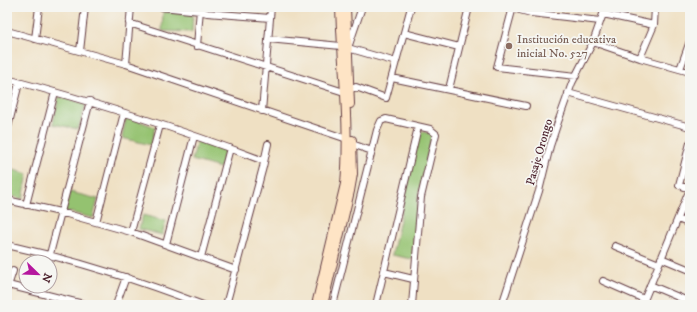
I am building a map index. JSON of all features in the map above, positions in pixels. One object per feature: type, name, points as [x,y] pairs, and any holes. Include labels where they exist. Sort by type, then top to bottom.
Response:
[{"type":"street","points":[[35,39],[39,7]]},
{"type":"street","points":[[80,51],[85,7]]},
{"type":"street","points":[[126,64],[131,7]]},
{"type":"street","points":[[162,7],[200,9],[207,13],[270,18]]},
{"type":"street","points":[[262,111],[271,7]]},
{"type":"street","points":[[323,305],[353,174],[340,7]]},
{"type":"street","points":[[344,48],[346,7]]},
{"type":"street","points":[[344,48],[362,7]]},
{"type":"street","points":[[130,23],[197,46],[347,91],[356,87],[386,98],[411,7]]},
{"type":"street","points":[[449,90],[469,7]]},
{"type":"street","points":[[640,58],[654,25],[655,7]]},
{"type":"street","points":[[576,76],[497,67],[512,8],[531,13],[600,21]]},
{"type":"street","points":[[197,46],[200,9]]},
{"type":"street","points":[[603,10],[654,25]]},
{"type":"street","name":"Pasaje Orongo","points":[[502,305],[537,199],[550,146],[568,94],[593,42],[603,10]]},
{"type":"street","points":[[7,31],[126,64],[350,140],[372,151]]},
{"type":"street","points":[[404,33],[459,47]]},
{"type":"street","points":[[268,39],[344,48],[396,62]]},
{"type":"street","points":[[680,68],[690,41]]},
{"type":"street","points":[[593,42],[640,58],[690,72]]},
{"type":"street","points":[[392,78],[526,106]]},
{"type":"street","points":[[7,79],[90,102],[230,148],[264,161]]},
{"type":"street","points":[[7,131],[19,82]]},
{"type":"street","points":[[26,205],[55,92]]},
{"type":"street","points":[[568,94],[690,127]]},
{"type":"street","points":[[7,245],[50,254],[90,102]]},
{"type":"street","points":[[96,222],[124,113]]},
{"type":"street","points":[[333,305],[372,151],[381,121],[386,119],[430,129],[436,134],[421,197],[412,305]]},
{"type":"street","points":[[131,232],[160,125]]},
{"type":"street","points":[[376,305],[418,127]]},
{"type":"street","points":[[166,244],[194,136]]},
{"type":"street","points":[[316,305],[345,184],[350,140]]},
{"type":"street","points":[[642,305],[690,189],[679,185],[690,142]]},
{"type":"street","points":[[226,305],[264,167],[268,144]]},
{"type":"street","points":[[201,257],[230,148]]},
{"type":"street","points":[[7,200],[60,212],[131,232],[236,270]]},
{"type":"street","points":[[678,219],[690,224]]},
{"type":"street","points":[[615,246],[690,270]]},
{"type":"street","points":[[58,256],[160,288],[203,305]]},
{"type":"street","points":[[13,271],[8,287],[87,305]]},
{"type":"street","points":[[384,272],[414,279]]},
{"type":"street","points":[[116,305],[126,277]]},
{"type":"street","points":[[603,281],[644,299]]},
{"type":"street","points":[[650,285],[690,302]]},
{"type":"green space","points":[[163,12],[193,14],[192,32],[162,31]]},
{"type":"green space","points":[[59,96],[86,104],[78,129],[53,124]]},
{"type":"green space","points":[[128,117],[155,127],[151,145],[122,138],[126,118]]},
{"type":"green space","points":[[420,131],[432,134],[418,196],[412,259],[392,255]]},
{"type":"green space","points":[[197,141],[225,150],[220,168],[192,160]]},
{"type":"green space","points":[[7,168],[28,174],[23,199],[7,195]]},
{"type":"green space","points":[[70,192],[98,199],[93,218],[65,211]]},
{"type":"green space","points":[[143,215],[166,221],[162,235],[139,229]]},
{"type":"place","name":"Institución educativa inicial No. 527","points":[[509,46]]}]
